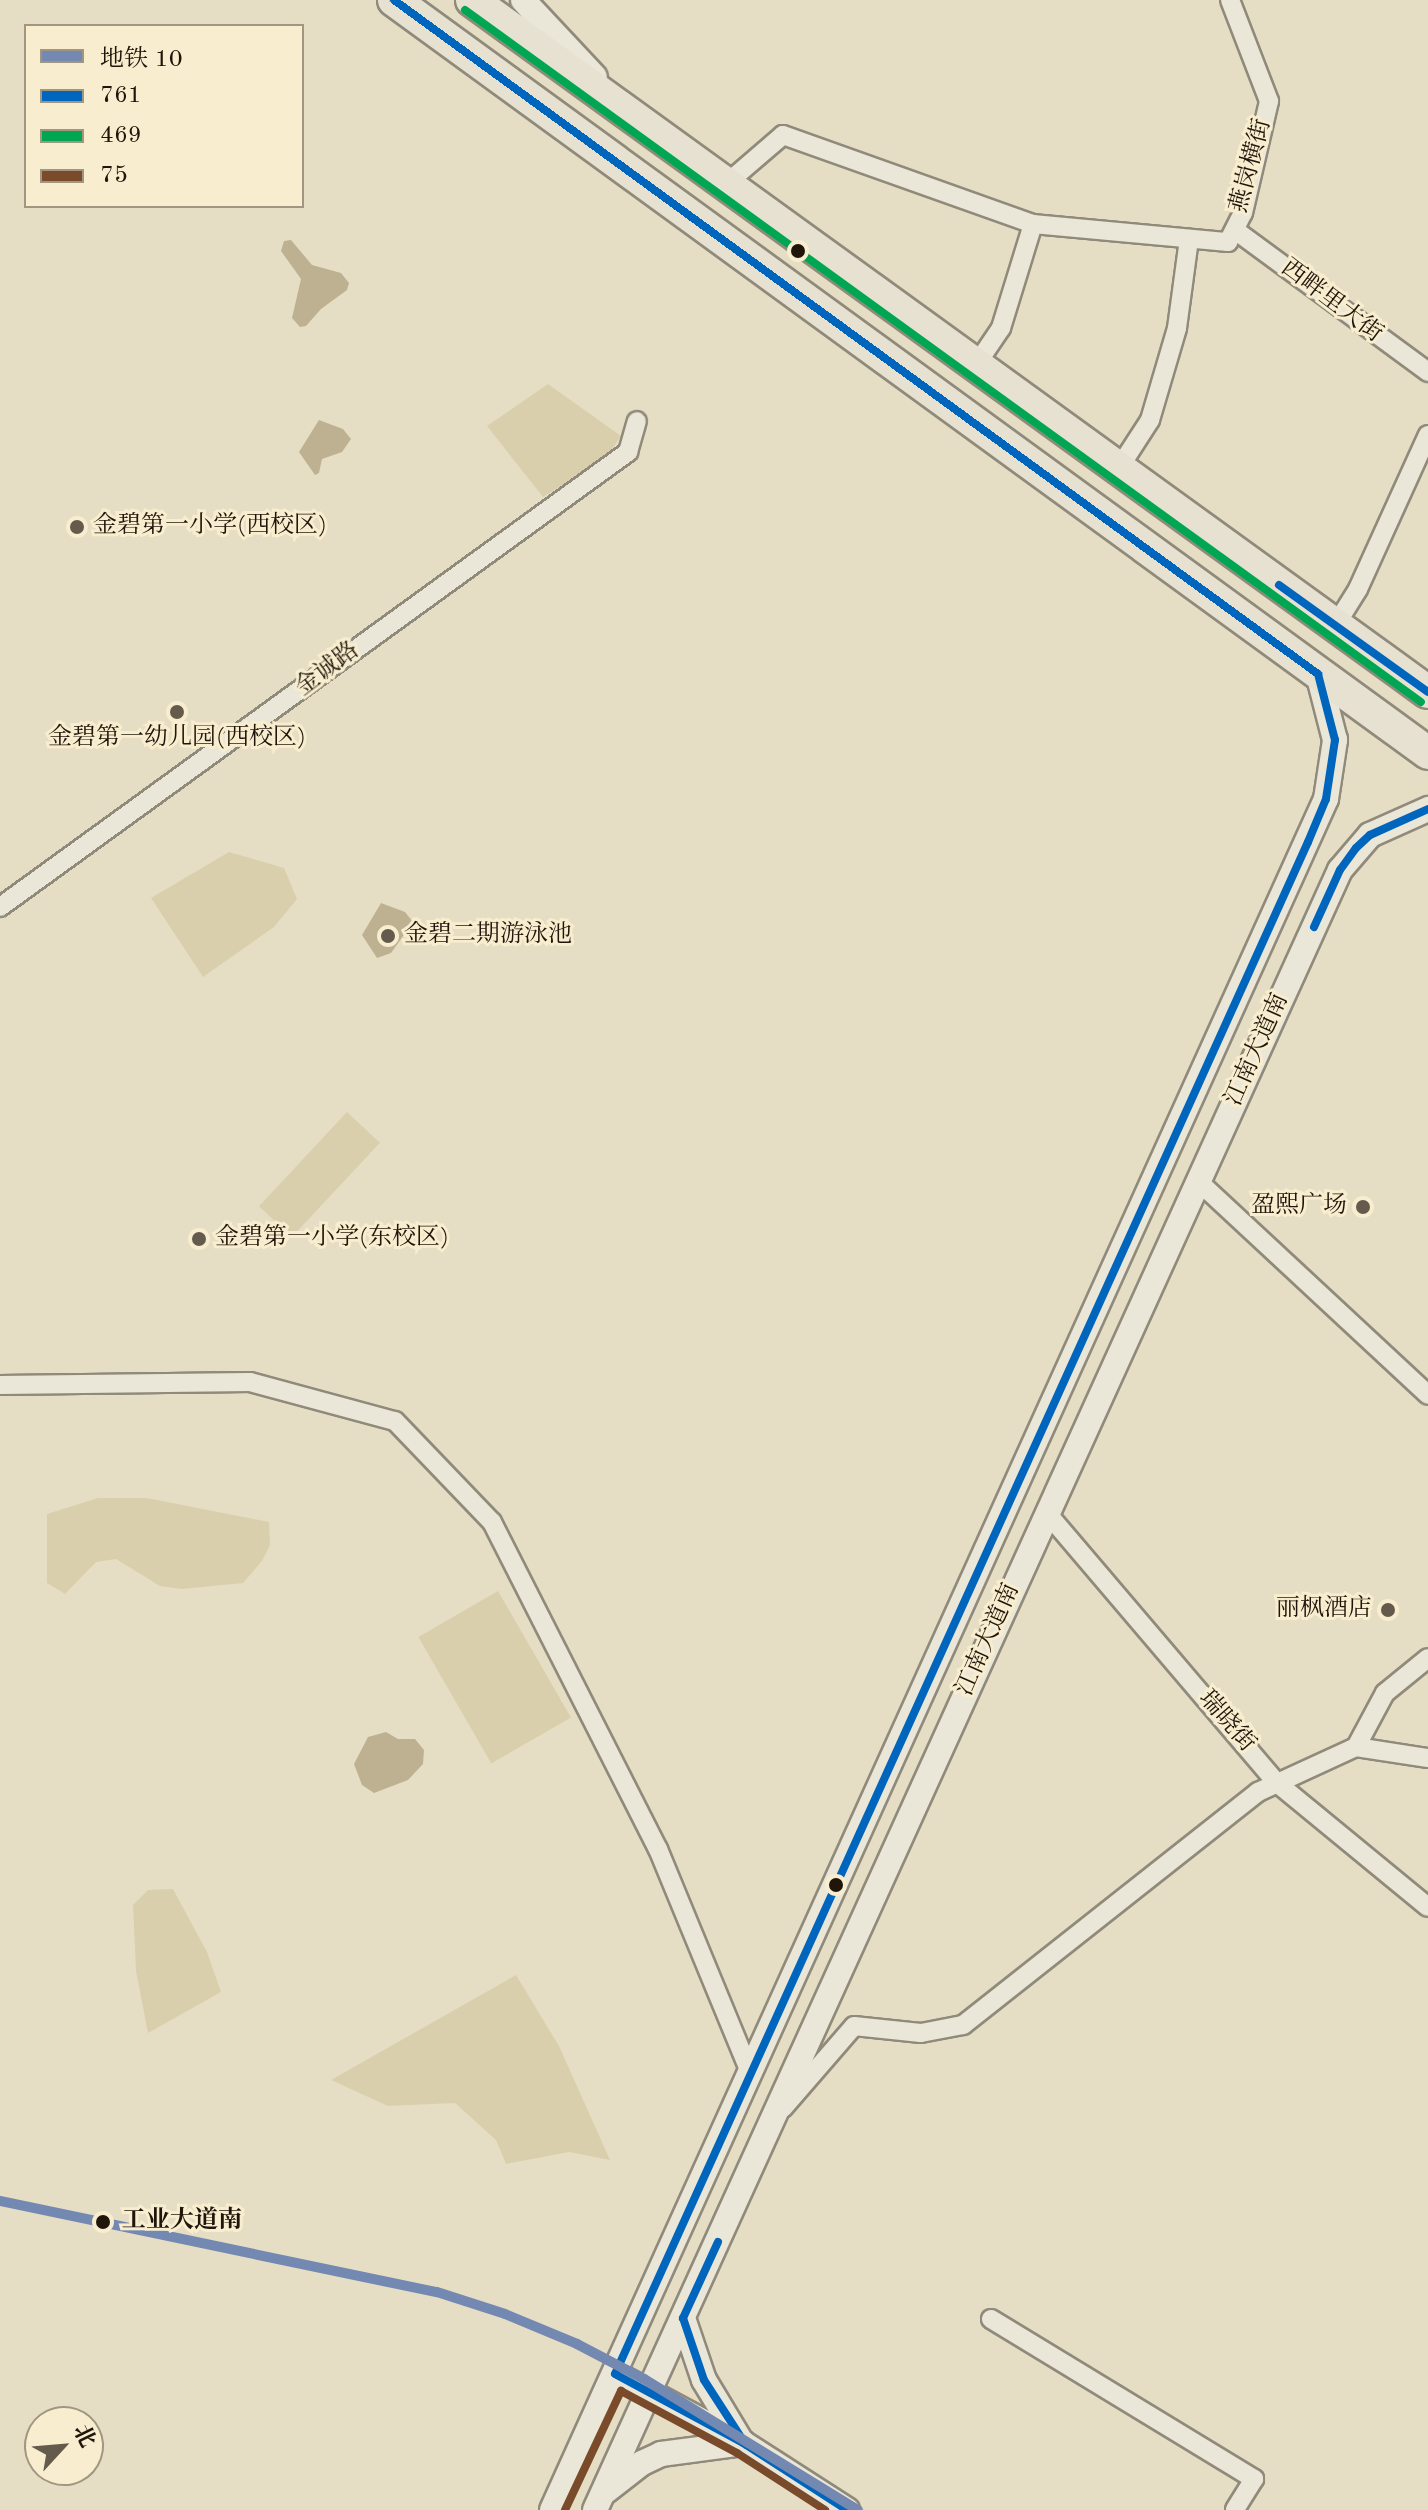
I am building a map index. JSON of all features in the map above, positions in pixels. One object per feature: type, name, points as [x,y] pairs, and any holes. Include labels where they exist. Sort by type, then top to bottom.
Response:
[{"type":"highway","points":[[394,0],[1428,753]]},
{"type":"highway","points":[[472,0],[1428,692]]},
{"type":"main road","points":[[523,0],[620,105]]},
{"type":"main road","name":"江南大道南","points":[[552,2510],[1326,799],[1335,740],[1318,674]]},
{"type":"main road","name":"江南大道南","points":[[598,2502],[1340,870],[1370,835],[1428,809]]},
{"type":"main road","points":[[683,2318],[704,2380],[743,2443]]},
{"type":"main road","points":[[615,2374],[743,2443],[847,2510]]},
{"type":"main road","points":[[598,2502],[642,2463],[661,2454],[743,2443]]},
{"type":"street","name":"燕岗横街","points":[[1230,0],[1269,101],[1243,213],[1232,236]]},
{"type":"street","points":[[726,184],[783,135],[1033,224],[1189,239],[1232,236]]},
{"type":"street","points":[[976,365],[1001,328],[1033,224]]},
{"type":"street","name":"西畔里大街","points":[[1232,236],[1428,372]]},
{"type":"street","points":[[1119,468],[1150,420],[1177,328],[1189,239]]},
{"type":"street","name":"金诚路","points":[[0,907],[628,452],[637,421]]},
{"type":"street","points":[[1335,626],[1358,589],[1428,435]]},
{"type":"street","points":[[1198,1181],[1428,1395]]},
{"type":"street","points":[[0,1385],[250,1382],[395,1421],[492,1522],[658,1849],[751,2075]]},
{"type":"street","name":"瑞晓街","points":[[1047,1513],[1277,1783],[1428,1907]]},
{"type":"street","points":[[1356,1747],[1385,1693],[1428,1658]]},
{"type":"street","points":[[776,2116],[854,2026],[921,2033],[963,2025],[1258,1792],[1356,1747],[1428,1758]]},
{"type":"street","points":[[991,2319],[1254,2479],[1235,2510]]},
{"type":"shaded area","points":[[291,240],[312,265],[341,273],[349,283],[347,290],[321,309],[306,326],[300,327],[292,318],[301,279],[281,251],[284,241]]},
{"type":"shaded area","points":[[548,384],[621,436],[605,459],[543,497],[487,426]]},
{"type":"shaded area","points":[[319,420],[343,429],[351,439],[342,452],[322,459],[319,473],[315,475],[299,452]]},
{"type":"shaded area","points":[[229,852],[284,868],[297,899],[274,927],[203,977],[151,898]]},
{"type":"shaded area","points":[[381,903],[405,912],[413,922],[391,953],[377,958],[362,935]]},
{"type":"shaded area","points":[[347,1112],[380,1143],[292,1237],[259,1206]]},
{"type":"shaded area","points":[[98,1498],[147,1498],[269,1522],[270,1545],[262,1561],[243,1583],[182,1589],[160,1586],[116,1559],[96,1562],[65,1594],[47,1583],[47,1514]]},
{"type":"shaded area","points":[[498,1591],[571,1717],[491,1763],[418,1637]]},
{"type":"shaded area","points":[[386,1732],[398,1739],[415,1739],[424,1750],[423,1764],[408,1780],[374,1793],[362,1785],[354,1764],[368,1737]]},
{"type":"shaded area","points":[[173,1889],[207,1952],[221,1992],[148,2033],[136,1971],[133,1905],[148,1890]]},
{"type":"shaded area","points":[[516,1975],[559,2046],[610,2160],[569,2152],[506,2164],[496,2140],[455,2103],[388,2106],[331,2080]]},
{"type":"metro line","name":"10","points":[[0,2201],[437,2292],[505,2314],[577,2344],[644,2379],[858,2510]]},
{"type":"transit line","name":"761","points":[[394,0],[1318,674],[1335,740],[1326,799],[1308,842],[615,2374],[743,2443],[847,2510]]},
{"type":"transit line","name":"469","points":[[465,10],[1421,702]]},
{"type":"transit line","name":"761","points":[[1279,585],[1428,692]]},
{"type":"transit line","name":"761","points":[[1314,927],[1340,870],[1356,848],[1370,835],[1428,809]]},
{"type":"transit line","name":"761","points":[[718,2242],[683,2318],[704,2380],[746,2445]]},
{"type":"transit line","name":"75","points":[[565,2510],[621,2391],[737,2453],[825,2510]]},
{"type":"place","name":"金碧第一小学(西校区)","points":[[77,527]]},
{"type":"place","name":"金碧第一幼儿园(西校区)","points":[[177,712]]},
{"type":"place","name":"金碧二期游泳池","points":[[388,936]]},
{"type":"place","name":"盈熙广场","points":[[1363,1207]]},
{"type":"place","name":"金碧第一小学(东校区)","points":[[199,1239]]},
{"type":"place","name":"丽枫酒店","points":[[1388,1610]]},
{"type":"place","name":"工业大道南","points":[[103,2222]]}]
